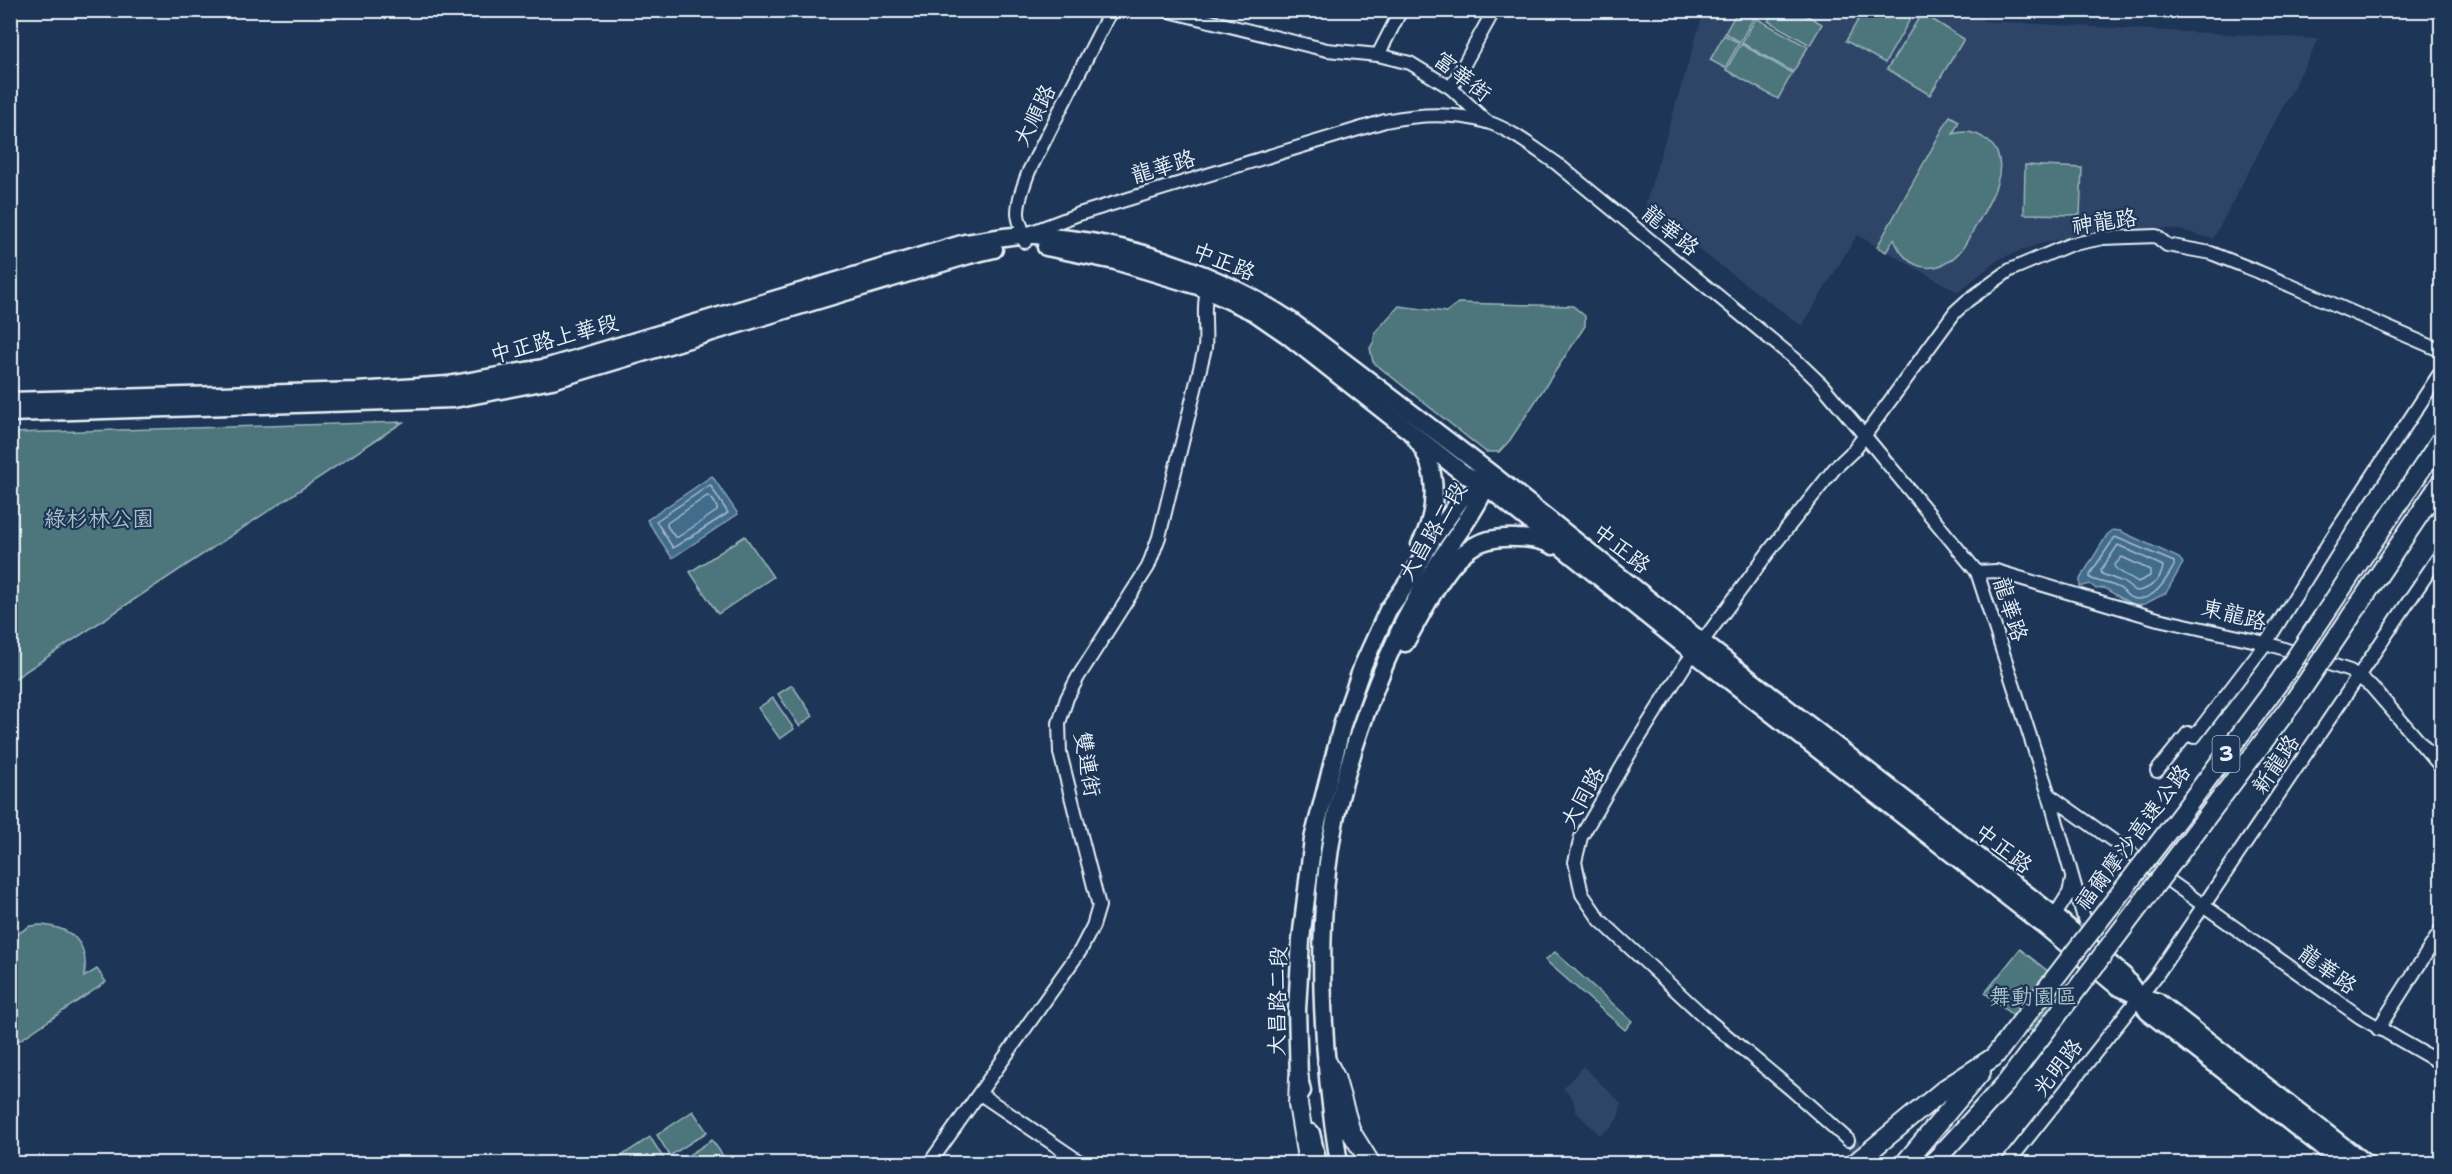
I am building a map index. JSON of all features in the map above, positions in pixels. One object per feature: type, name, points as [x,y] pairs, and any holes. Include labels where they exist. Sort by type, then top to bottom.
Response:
[{"type":"highway","name":"福爾摩沙高速公路","points":[[1904,1164],[1994,1057],[2182,813],[2280,681],[2442,438]]},
{"type":"highway","name":"3","points":[[1932,1164],[2007,1082],[2294,701],[2442,481]]},
{"type":"highway","points":[[1854,1164],[1946,1088],[1994,1057]]},
{"type":"highway","points":[[1327,1062],[1335,1077],[1351,1132],[1371,1164]]},
{"type":"highway","points":[[1299,1078],[1298,1104],[1308,1164]]},
{"type":"highway","points":[[1950,1164],[2007,1082]]},
{"type":"main road","name":"中正路","points":[[1025,239],[1211,284],[1260,301],[1291,321],[1493,475],[1698,647]]},
{"type":"main road","name":"中正路上華段","points":[[85,404],[454,399],[552,380],[1025,239]]},
{"type":"main road","name":"中正路","points":[[1211,284],[1286,334],[1464,474],[1486,486],[1579,561],[1698,647],[2051,922],[2083,949],[2117,986],[2138,996],[2148,1012],[2366,1164]]},
{"type":"main road","points":[[10,401],[85,404]]},
{"type":"main road","points":[[10,413],[85,404]]},
{"type":"main road","points":[[1388,610],[1402,578],[1423,541],[1434,501],[1433,475],[1421,445],[1401,423]]},
{"type":"main road","name":"大昌路二段","points":[[1317,1164],[1299,1078],[1297,1010],[1300,940],[1313,839],[1343,722],[1363,665],[1388,610],[1461,499],[1486,486]]},
{"type":"main road","name":"大昌路二段","points":[[1339,1164],[1328,1094],[1323,965],[1327,879],[1336,815],[1372,698],[1396,638],[1436,566],[1480,501],[1486,486]]},
{"type":"main road","points":[[1372,698],[1444,577],[1472,546],[1500,537],[1524,538],[1548,543],[1579,561]]},
{"type":"main road","name":"中正路","points":[[2237,1073],[2344,1164]]},
{"type":"street","name":"大順路","points":[[1025,239],[1018,215],[1020,196],[1029,171],[1111,10]]},
{"type":"street","name":"富華街","points":[[1165,10],[1327,50],[1378,55],[1410,63],[1451,88],[1488,122]]},
{"type":"street","points":[[1378,55],[1401,10]]},
{"type":"street","points":[[1451,88],[1494,10]]},
{"type":"street","name":"龍華路","points":[[1025,239],[1079,214],[1385,121],[1439,114],[1488,122],[1525,142],[1556,163],[1751,321],[1809,372],[1977,572],[2049,795],[2072,879],[2090,932],[2083,949]]},
{"type":"street","name":"神龍路","points":[[1865,436],[1955,312],[1967,302],[2010,270],[2069,245],[2103,238],[2156,236],[2166,245],[2211,253],[2442,351]]},
{"type":"street","name":"雙連街","points":[[929,1164],[1080,951],[1093,926],[1099,906],[1060,753],[1059,723],[1067,698],[1078,677],[1148,567],[1159,537],[1205,348],[1211,284]]},
{"type":"street","points":[[2157,771],[2188,733],[2194,737],[2266,643],[2442,370]]},
{"type":"street","name":"大同路","points":[[1848,1140],[1709,1021],[1600,920],[1582,894],[1575,862],[1581,837],[1634,746],[1698,647],[1835,468],[1865,436]]},
{"type":"street","name":"新龍路","points":[[2138,996],[2156,975],[2205,905],[2442,552]]},
{"type":"street","name":"東龍路","points":[[1977,572],[1996,571],[2158,619],[2266,643],[2350,671],[2371,686],[2442,768]]},
{"type":"street","name":"龍華路","points":[[2049,795],[2378,1029],[2442,1064]]},
{"type":"street","points":[[2051,922],[2069,893],[2072,879]]},
{"type":"street","points":[[2378,1029],[2442,929]]},
{"type":"street","name":"光明路","points":[[2007,1164],[2138,996]]},
{"type":"street","points":[[980,1094],[1083,1164]]},
{"type":"shaded area","points":[[1987,10],[1982,21],[2319,39],[2213,239],[2181,230],[2098,229],[2036,245],[1999,259],[1958,292],[1857,235],[1802,326],[1644,209],[1704,11]]},
{"type":"shaded area","points":[[1583,1066],[1621,1103],[1619,1117],[1600,1135],[1576,1112],[1572,1097],[1563,1089]]},
{"type":"green space","points":[[1738,10],[1754,17],[1740,42],[1725,33]]},
{"type":"green space","points":[[1774,11],[1799,11],[1822,24],[1810,45],[1768,21]]},
{"type":"green space","points":[[1863,11],[1914,12],[1885,63],[1846,41]]},
{"type":"green space","points":[[1922,13],[1964,39],[1930,95],[1887,69]]},
{"type":"green space","points":[[1756,18],[1808,47],[1793,72],[1742,43]]},
{"type":"green space","points":[[1724,35],[1739,43],[1725,68],[1710,60]]},
{"type":"green space","points":[[1741,44],[1792,73],[1778,99],[1726,70]]},
{"type":"green space","points":[[1950,116],[1959,121],[1953,134],[1966,132],[1975,134],[1988,141],[1997,152],[2000,165],[1998,179],[1986,209],[1963,248],[1945,264],[1925,267],[1907,259],[1894,239],[1886,252],[1877,247]]},
{"type":"green space","points":[[2025,165],[2082,168],[2080,215],[2024,214]]},
{"type":"green space","points":[[1458,303],[1573,306],[1585,316],[1585,326],[1510,440],[1499,452],[1486,452],[1373,362],[1370,348],[1375,332],[1399,306],[1446,312]]},
{"type":"green space","name":"綠杉林公園","points":[[403,422],[11,681],[11,433]]},
{"type":"green space","points":[[745,536],[773,577],[718,614],[690,572]]},
{"type":"green space","points":[[792,685],[813,716],[799,726],[778,694]]},
{"type":"green space","points":[[773,698],[794,729],[780,739],[758,708]]},
{"type":"green space","points":[[30,926],[51,926],[70,933],[81,946],[84,955],[84,977],[97,969],[106,982],[11,1046],[11,938]]},
{"type":"green space","name":"舞動園區","points":[[2020,949],[2082,998],[2046,1043],[1985,993]]},
{"type":"green space","points":[[1555,952],[1632,1021],[1625,1030],[1545,960]]},
{"type":"green space","points":[[693,1111],[707,1132],[670,1156],[657,1135]]},
{"type":"green space","points":[[650,1137],[664,1159],[657,1163],[618,1163],[615,1160]]},
{"type":"green space","points":[[712,1140],[726,1160],[721,1163],[676,1163]]},
{"type":"water","points":[[712,476],[738,514],[672,558],[647,520]]},
{"type":"water","points":[[2113,530],[2120,531],[2179,558],[2183,563],[2166,593],[2145,604],[2133,605],[2104,588],[2096,589],[2090,584],[2080,587],[2080,579],[2107,535]]},
{"type":"tunnel","points":[[1848,1140],[1873,1164]]}]
